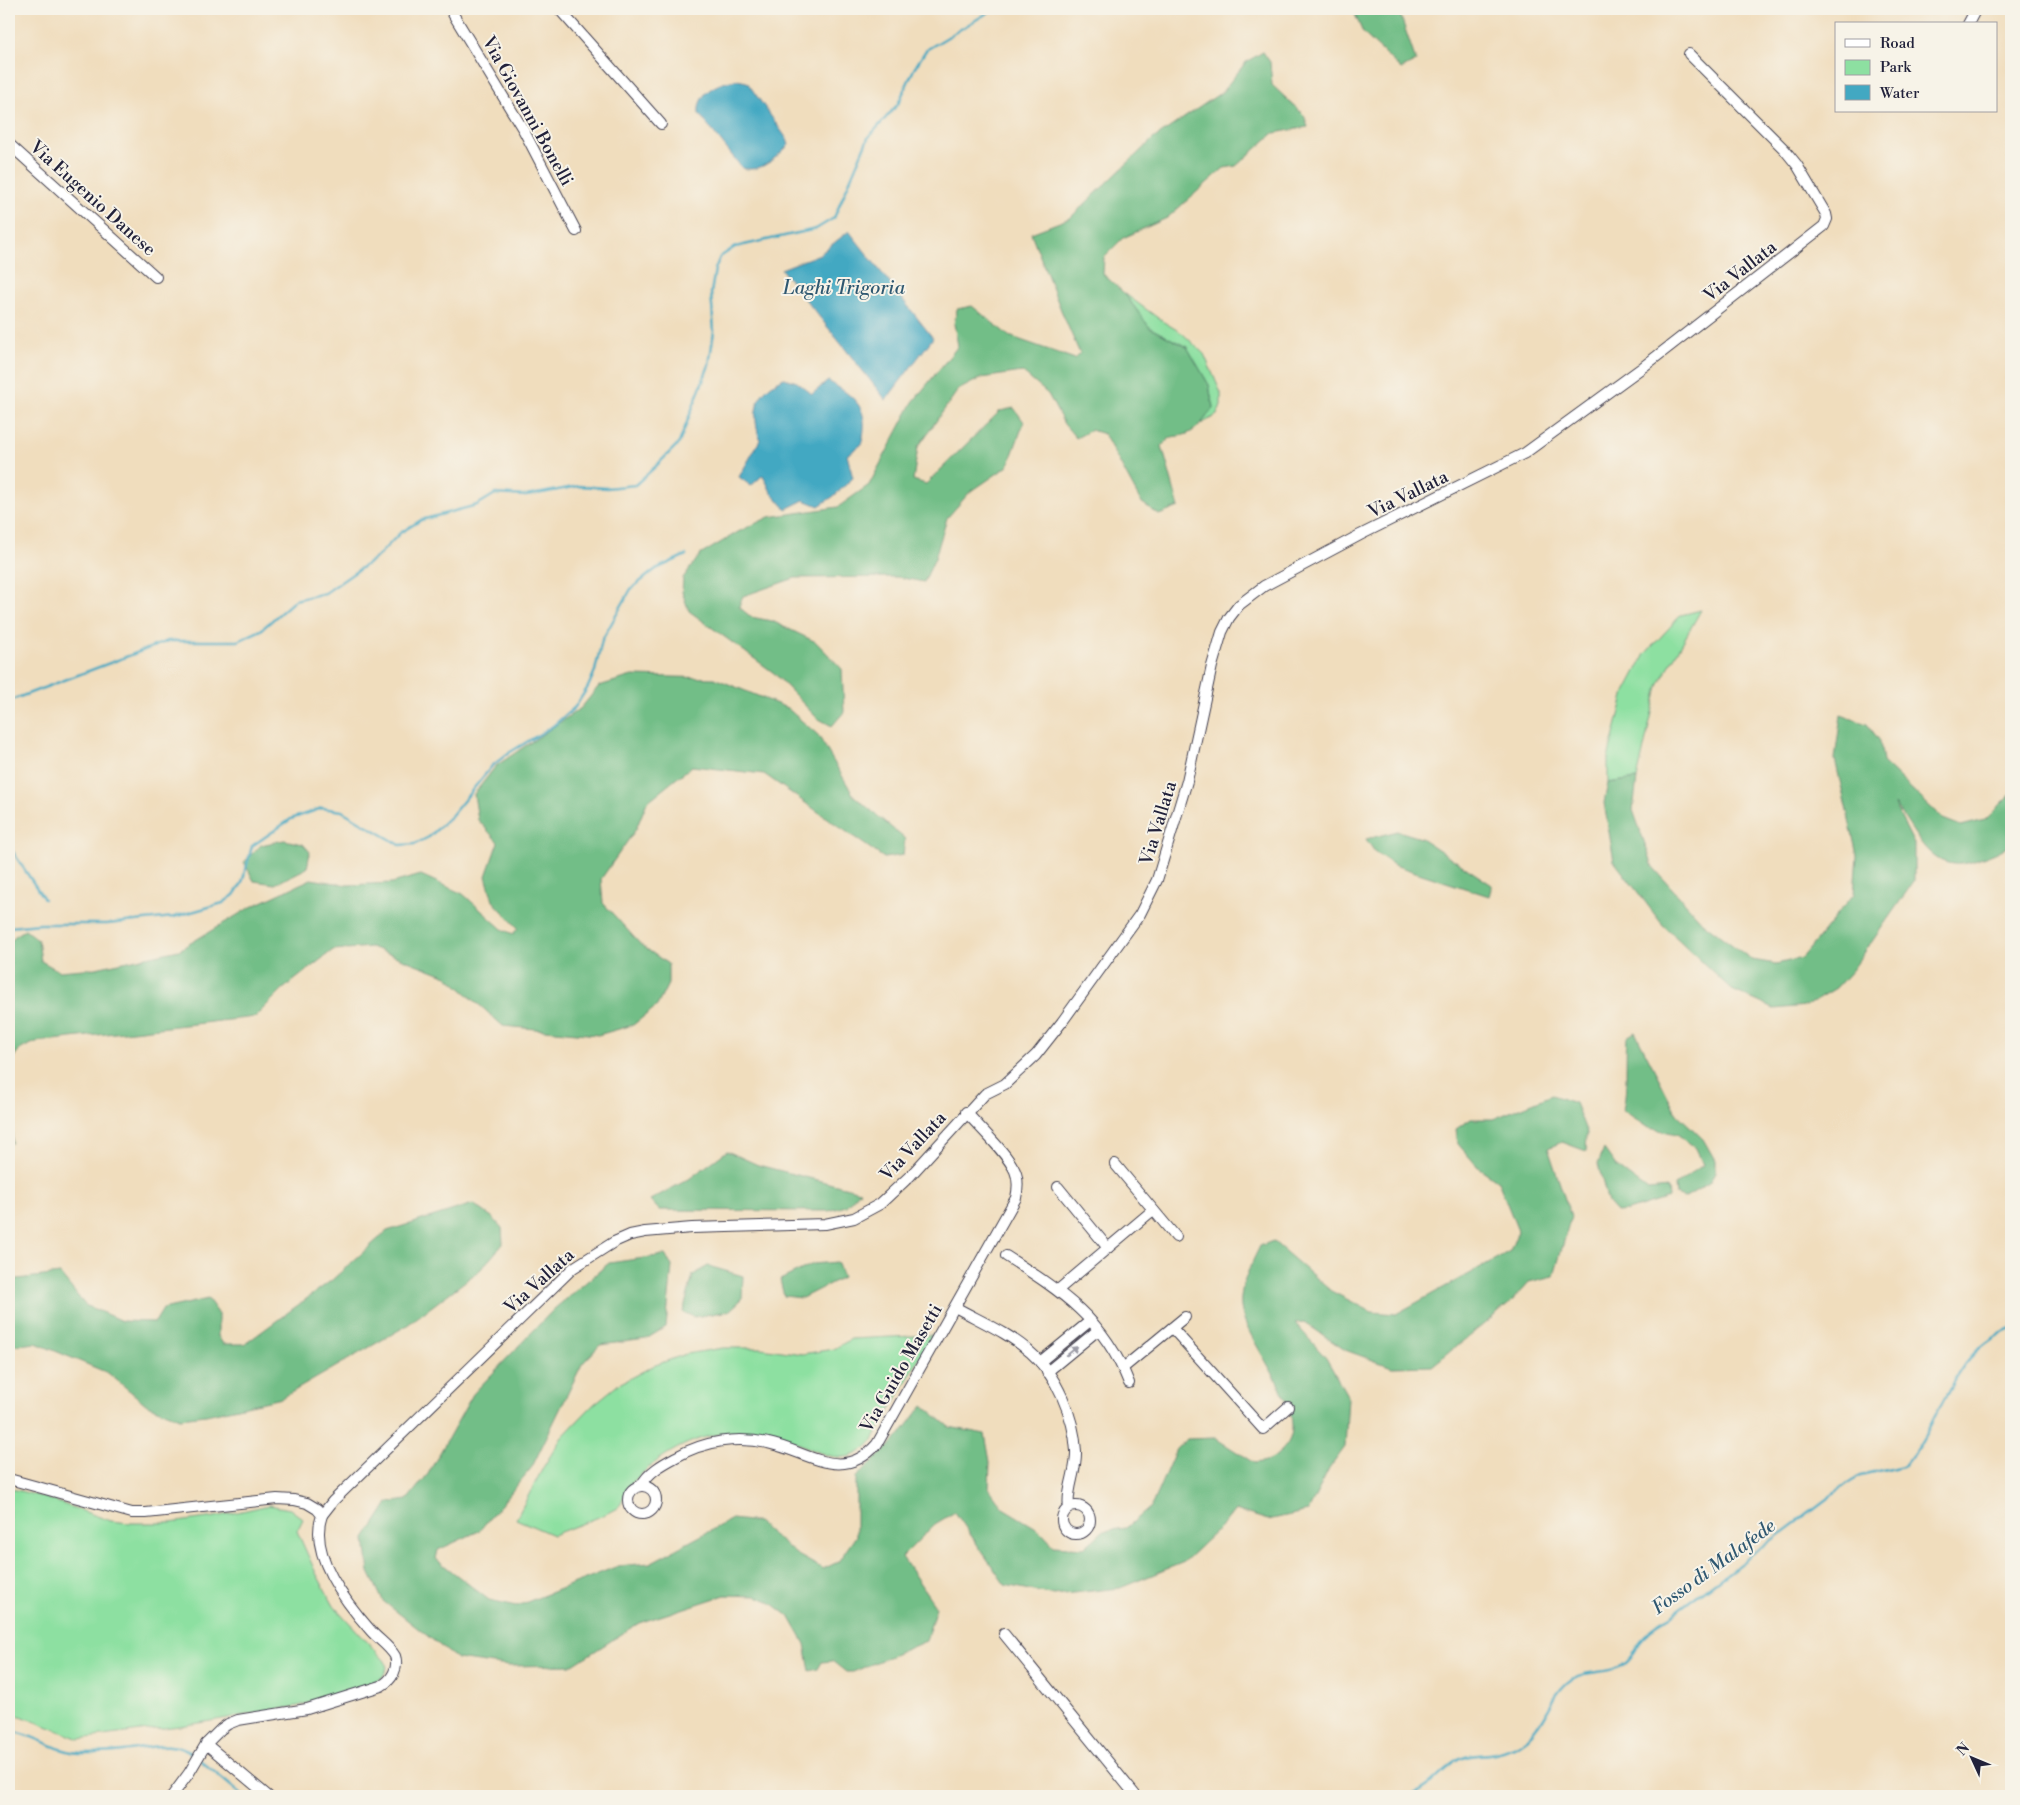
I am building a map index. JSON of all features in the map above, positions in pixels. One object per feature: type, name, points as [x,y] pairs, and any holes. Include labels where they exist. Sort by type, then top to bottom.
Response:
[{"type":"street","name":"Via Giovanni Bonelli","points":[[450,9],[524,131],[576,231]]},
{"type":"street","points":[[559,9],[661,124]]},
{"type":"street","points":[[1969,22],[1976,9]]},
{"type":"street","name":"Via Vallata","points":[[322,1515],[332,1501],[573,1268],[594,1253],[630,1235],[645,1232],[692,1228],[825,1224],[854,1218],[880,1204],[911,1175],[966,1112],[985,1094],[1011,1080],[1036,1055],[1062,1022],[1144,906],[1160,872],[1188,781],[1212,666],[1222,632],[1229,618],[1239,605],[1273,581],[1531,449],[1643,367],[1826,224],[1825,212],[1790,157],[1689,54]]},
{"type":"street","name":"Via Eugenio Danese","points":[[9,144],[118,240],[156,277]]},
{"type":"street","name":"Via Guido Masetti","points":[[641,1486],[653,1472],[678,1455],[697,1447],[726,1440],[767,1442],[828,1464],[846,1463],[861,1458],[873,1449],[881,1438],[1016,1198],[1018,1189],[1015,1170],[1007,1158],[966,1112]]},
{"type":"street","points":[[1114,1164],[1176,1236]]},
{"type":"street","points":[[1058,1187],[1108,1248]]},
{"type":"street","points":[[1058,1290],[1153,1210]]},
{"type":"street","points":[[1006,1256],[1076,1304],[1110,1346],[1123,1368],[1128,1383]]},
{"type":"street","points":[[954,1307],[1020,1344],[1040,1362],[1047,1372],[1065,1405],[1075,1443],[1076,1462],[1068,1499],[1069,1508]]},
{"type":"street","points":[[1123,1368],[1185,1317]]},
{"type":"street","points":[[1040,1362],[1090,1321]]},
{"type":"street","points":[[1172,1328],[1264,1428],[1288,1408]]},
{"type":"street","points":[[1047,1372],[1098,1330]]},
{"type":"street","points":[[9,1479],[132,1513],[278,1499],[304,1502],[317,1509],[322,1515],[319,1530],[320,1540],[329,1570],[346,1602],[395,1656],[397,1665],[394,1672],[383,1685],[316,1707],[234,1721],[221,1729],[206,1744],[172,1796]]},
{"type":"street","points":[[1004,1634],[1136,1796]]},
{"type":"street","points":[[206,1744],[268,1796]]},
{"type":"green space","points":[[1355,9],[1402,9],[1401,17],[1416,61],[1401,69],[1363,33],[1354,12]]},
{"type":"green space","points":[[1263,52],[1270,62],[1272,85],[1304,115],[1308,127],[1274,133],[1236,166],[1224,168],[1167,218],[1123,238],[1104,257],[1103,274],[1124,293],[1150,328],[1187,347],[1209,385],[1213,408],[1205,419],[1191,432],[1171,437],[1162,446],[1179,507],[1159,515],[1141,502],[1104,434],[1091,430],[1076,438],[1064,424],[1048,394],[1022,372],[981,378],[958,390],[918,447],[913,480],[926,484],[1000,411],[1014,408],[1024,422],[1008,466],[969,493],[947,518],[935,558],[924,582],[897,577],[795,578],[743,596],[739,607],[751,617],[772,621],[816,642],[842,669],[844,712],[832,726],[817,718],[774,673],[689,611],[682,592],[683,578],[700,555],[738,532],[769,517],[838,507],[869,485],[913,402],[958,346],[954,324],[957,309],[972,306],[1009,336],[1075,359],[1080,354],[1031,233],[1070,218],[1153,139],[1222,92],[1246,62]]},
{"type":"green space","points":[[1124,293],[1182,333],[1204,354],[1221,393],[1221,405],[1217,415],[1201,424],[1213,407],[1209,385],[1187,347],[1150,328]]},
{"type":"green space","points":[[1701,610],[1658,686],[1637,779],[1608,783],[1608,758],[1625,692],[1645,654],[1681,615]]},
{"type":"green space","points":[[632,676],[714,678],[787,708],[818,735],[854,796],[905,839],[903,855],[884,858],[764,774],[692,766],[647,802],[636,829],[601,879],[603,903],[641,945],[668,964],[668,984],[657,1006],[633,1025],[598,1035],[503,1026],[447,976],[371,947],[333,950],[283,989],[255,1017],[36,1042],[23,1048],[16,1054],[11,1071],[13,1133],[12,1143],[9,1143],[9,944],[15,936],[25,930],[38,940],[41,961],[59,971],[96,968],[179,950],[249,908],[311,879],[348,885],[392,883],[421,875],[463,894],[502,929],[513,934],[518,928],[493,901],[486,876],[498,842],[478,820],[474,794],[496,766],[581,708],[599,686]]},
{"type":"green space","points":[[1841,715],[1867,724],[1880,741],[1883,762],[1943,819],[1961,826],[1985,820],[2011,794],[2011,843],[1999,851],[1977,860],[1961,864],[1948,863],[1936,858],[1927,850],[1894,804],[1914,844],[1914,881],[1853,969],[1836,988],[1806,1006],[1774,1009],[1732,990],[1662,924],[1614,861],[1604,803],[1608,783],[1637,779],[1633,810],[1653,867],[1702,922],[1752,960],[1776,964],[1802,958],[1854,894],[1857,855],[1835,759]]},
{"type":"green space","points":[[1398,831],[1421,838],[1492,885],[1489,896],[1394,865],[1375,852],[1366,839]]},
{"type":"green space","points":[[284,840],[303,844],[310,852],[307,868],[275,884],[254,881],[244,862],[261,845]]},
{"type":"green space","points":[[1635,1032],[1677,1114],[1703,1139],[1715,1160],[1715,1173],[1709,1183],[1684,1198],[1676,1195],[1675,1185],[1703,1165],[1696,1148],[1677,1134],[1649,1128],[1623,1110],[1627,1037]]},
{"type":"green space","points":[[1552,1095],[1575,1103],[1587,1133],[1586,1151],[1562,1142],[1548,1148],[1571,1217],[1554,1276],[1529,1282],[1510,1303],[1432,1366],[1392,1367],[1345,1350],[1304,1322],[1295,1323],[1326,1358],[1348,1397],[1345,1447],[1329,1469],[1308,1511],[1268,1520],[1235,1510],[1224,1524],[1184,1562],[1120,1588],[1054,1595],[1005,1585],[955,1512],[935,1524],[902,1557],[936,1607],[926,1641],[853,1672],[846,1672],[832,1661],[822,1662],[818,1669],[810,1671],[805,1644],[789,1616],[769,1601],[756,1596],[725,1595],[639,1623],[573,1665],[508,1666],[457,1659],[383,1601],[369,1572],[365,1539],[388,1503],[407,1500],[428,1474],[473,1394],[554,1309],[609,1263],[665,1255],[672,1266],[666,1327],[646,1339],[600,1345],[582,1364],[532,1467],[479,1531],[438,1550],[436,1559],[489,1600],[517,1606],[618,1566],[650,1563],[732,1519],[757,1522],[796,1554],[823,1569],[838,1562],[856,1536],[856,1477],[899,1437],[923,1405],[949,1427],[985,1434],[990,1462],[989,1488],[1003,1508],[1038,1529],[1054,1546],[1084,1548],[1103,1531],[1126,1528],[1151,1507],[1176,1449],[1187,1439],[1215,1438],[1254,1463],[1264,1462],[1276,1456],[1283,1449],[1291,1435],[1291,1418],[1286,1400],[1245,1323],[1241,1307],[1244,1283],[1260,1246],[1273,1241],[1331,1291],[1372,1312],[1396,1314],[1510,1251],[1518,1231],[1498,1181],[1478,1167],[1458,1144],[1456,1129],[1471,1119],[1493,1119]]},
{"type":"green space","points":[[1604,1149],[1617,1167],[1648,1190],[1668,1188],[1669,1198],[1628,1211],[1616,1212],[1608,1203],[1598,1164]]},
{"type":"green space","points":[[727,1151],[758,1165],[860,1191],[846,1206],[829,1211],[659,1210],[650,1200],[689,1179]]},
{"type":"green space","points":[[473,1204],[492,1217],[502,1228],[503,1244],[480,1270],[406,1326],[282,1398],[206,1415],[180,1418],[147,1405],[108,1373],[36,1343],[9,1346],[9,1280],[60,1274],[85,1305],[122,1321],[155,1322],[163,1309],[208,1299],[218,1313],[218,1336],[223,1344],[245,1344],[332,1280],[387,1231]]},
{"type":"green space","points":[[837,1262],[843,1277],[802,1298],[784,1296],[780,1280],[813,1264]]},
{"type":"green space","points":[[708,1266],[743,1276],[742,1299],[729,1311],[694,1317],[683,1312],[693,1275]]},
{"type":"green space","points":[[933,1335],[871,1443],[860,1452],[838,1457],[827,1455],[783,1438],[761,1434],[737,1433],[709,1436],[695,1440],[658,1460],[628,1488],[617,1508],[603,1515],[553,1535],[516,1519],[544,1466],[562,1437],[593,1405],[619,1384],[653,1366],[686,1354],[723,1348],[761,1348],[802,1354],[834,1349],[851,1339]]},
{"type":"green space","points":[[9,1488],[43,1497],[111,1521],[130,1523],[170,1523],[215,1517],[269,1505],[290,1509],[303,1519],[297,1531],[316,1573],[334,1606],[385,1661],[387,1668],[382,1678],[359,1688],[298,1706],[187,1725],[79,1739],[21,1716],[9,1716]]},
{"type":"water","points":[[737,80],[747,82],[787,139],[789,145],[768,163],[756,168],[742,168],[699,114],[699,106],[705,94],[716,86]]},
{"type":"water","name":"Laghi Trigoria","points":[[849,231],[933,338],[886,400],[781,269],[820,254]]},
{"type":"water","points":[[784,378],[797,382],[812,394],[828,381],[854,399],[863,413],[864,433],[861,445],[847,455],[853,478],[834,496],[819,506],[804,500],[786,509],[771,492],[763,475],[751,486],[739,477],[760,440],[757,430],[756,411],[761,396],[774,383]]},
{"type":"waterway","points":[[9,701],[168,641],[238,641],[261,630],[295,600],[325,593],[377,557],[400,533],[421,520],[477,505],[495,494],[526,496],[579,486],[607,488],[635,485],[679,443],[709,365],[714,331],[711,293],[715,269],[720,257],[735,247],[816,229],[834,218],[868,138],[898,104],[914,69],[926,50],[994,9]]},
{"type":"waterway","points":[[9,927],[40,924],[107,924],[174,917],[223,903],[234,895],[242,883],[252,846],[291,819],[322,808],[342,811],[400,845],[415,844],[429,837],[451,816],[492,766],[507,754],[553,726],[575,707],[588,687],[595,671],[602,640],[631,589],[656,569],[686,555]]},
{"type":"waterway","points":[[9,846],[44,899]]},
{"type":"waterway","name":"Fosso di Malafede","points":[[1410,1796],[1424,1788],[1462,1758],[1499,1752],[1523,1742],[1539,1724],[1559,1692],[1572,1679],[1585,1674],[1620,1667],[1626,1663],[1652,1627],[1672,1615],[1856,1477],[1904,1466],[1920,1444],[1955,1378],[1966,1363],[1993,1338],[2011,1329]]},
{"type":"waterway","name":"Fosso di Malafede","points":[[9,1731],[27,1735],[71,1752],[108,1753],[170,1746],[188,1751],[196,1757]]},
{"type":"waterway","name":"Fosso di Malafede","points":[[200,1760],[243,1796]]}]
